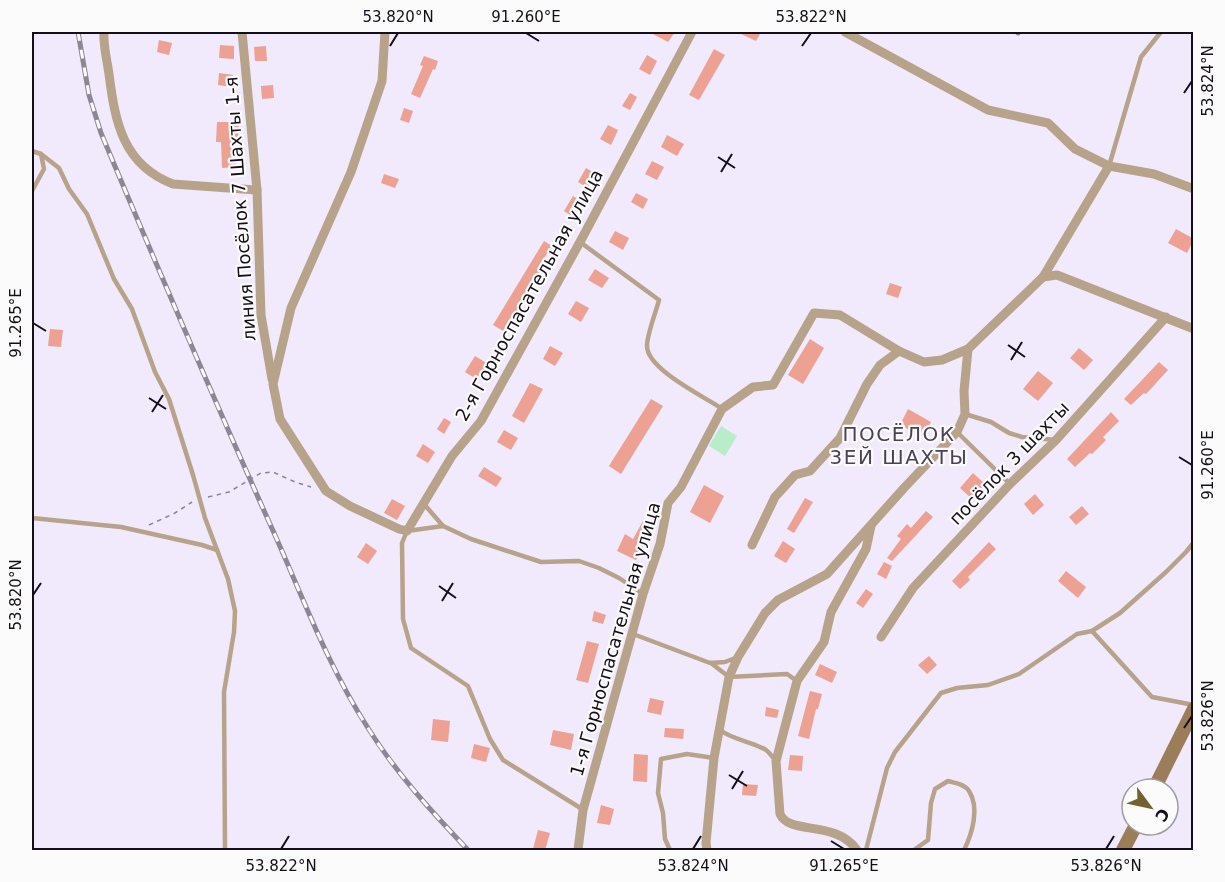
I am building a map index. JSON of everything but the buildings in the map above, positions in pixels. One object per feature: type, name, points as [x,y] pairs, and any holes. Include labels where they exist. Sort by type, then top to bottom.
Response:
[{"type":"main road","points":[[1160,777],[1194,707]]},
{"type":"street","points":[[104,32],[111,96],[123,140],[143,167],[160,179],[173,184],[257,190]]},
{"type":"street","name":"линия Посёлок 7 Шахты 1-я","points":[[242,32],[257,190],[261,315],[273,384]]},
{"type":"street","points":[[385,32],[382,81],[351,172],[291,308],[273,384],[280,419],[326,491],[350,506],[407,531]]},
{"type":"street","name":"2-я Горноспасательная улица","points":[[407,531],[452,456],[481,421],[580,243],[692,32]]},
{"type":"street","points":[[845,32],[988,110],[1048,123],[1075,149],[1109,165],[1154,174],[1194,189]]},
{"type":"street","points":[[752,545],[776,497],[795,475],[810,471],[840,438],[867,384],[880,365],[899,351],[924,363],[942,360],[968,349],[1043,277],[1109,165]]},
{"type":"street","points":[[1043,277],[1057,275],[1194,329]]},
{"type":"street","name":"1-я Горноспасательная улица","points":[[578,850],[583,810],[643,594],[660,544],[668,503],[681,487],[722,409],[753,387],[772,385],[814,313],[840,315],[899,351]]},
{"type":"street","name":"посёлок 3 шахты","points":[[881,637],[913,588],[1010,484],[1056,440],[1166,317]]},
{"type":"street","points":[[707,850],[714,758],[729,677],[738,657],[765,613],[778,600],[827,574],[957,432],[965,414],[964,391],[968,349]]},
{"type":"street","points":[[856,850],[842,835],[811,827],[791,825],[784,821],[780,814],[776,761],[797,681],[824,642],[831,612],[866,549],[872,524]]},
{"type":"lane","points":[[1109,165],[1141,57],[1161,32]]},
{"type":"lane","points":[[32,151],[41,154],[59,168],[69,189],[87,214],[114,279],[132,309],[155,372],[169,399],[205,518],[228,579],[235,611],[234,632],[224,692],[225,850]]},
{"type":"lane","points":[[32,191],[44,169],[41,154]]},
{"type":"lane","points":[[580,243],[659,300],[647,345],[650,357],[658,367],[722,409]]},
{"type":"lane","points":[[965,414],[991,422],[1009,433],[1022,437],[1056,440]]},
{"type":"lane","points":[[957,432],[1010,484]]},
{"type":"lane","points":[[424,504],[443,526],[471,539],[541,562],[579,561],[619,578],[643,594]]},
{"type":"lane","points":[[32,518],[121,527],[218,550]]},
{"type":"lane","points":[[443,526],[407,531],[402,543],[404,619],[411,648],[468,686],[490,739],[502,760],[583,810]]},
{"type":"lane","points":[[866,850],[887,768],[895,752],[942,693],[957,687],[988,685],[1019,674],[1077,634],[1092,631],[1128,606],[1194,542]]},
{"type":"lane","points":[[1092,631],[1152,698],[1194,707]]},
{"type":"lane","points":[[633,634],[710,663],[729,677],[787,674],[797,681]]},
{"type":"lane","points":[[710,663],[726,662],[738,657]]},
{"type":"lane","points":[[719,729],[729,737],[766,750],[776,761]]},
{"type":"lane","points":[[670,850],[665,839],[663,813],[658,793],[661,759],[687,754],[714,758]]},
{"type":"lane","points":[[914,849],[928,840],[931,803],[935,789],[948,781],[960,784],[969,790],[973,804],[972,832],[964,850]]},
{"type":"path","points":[[138,532],[200,499],[229,492],[261,473],[273,472],[295,482],[326,491]]},
{"type":"green space","points":[[721,426],[737,436],[725,456],[709,446]]},
{"type":"railway","points":[[78,32],[89,95],[101,133],[327,654],[353,704],[390,761],[468,850]]},
{"type":"district","name":"ПОСЁЛОК 3ЕЙ ШАХТЫ","points":[[899,446]]}]
